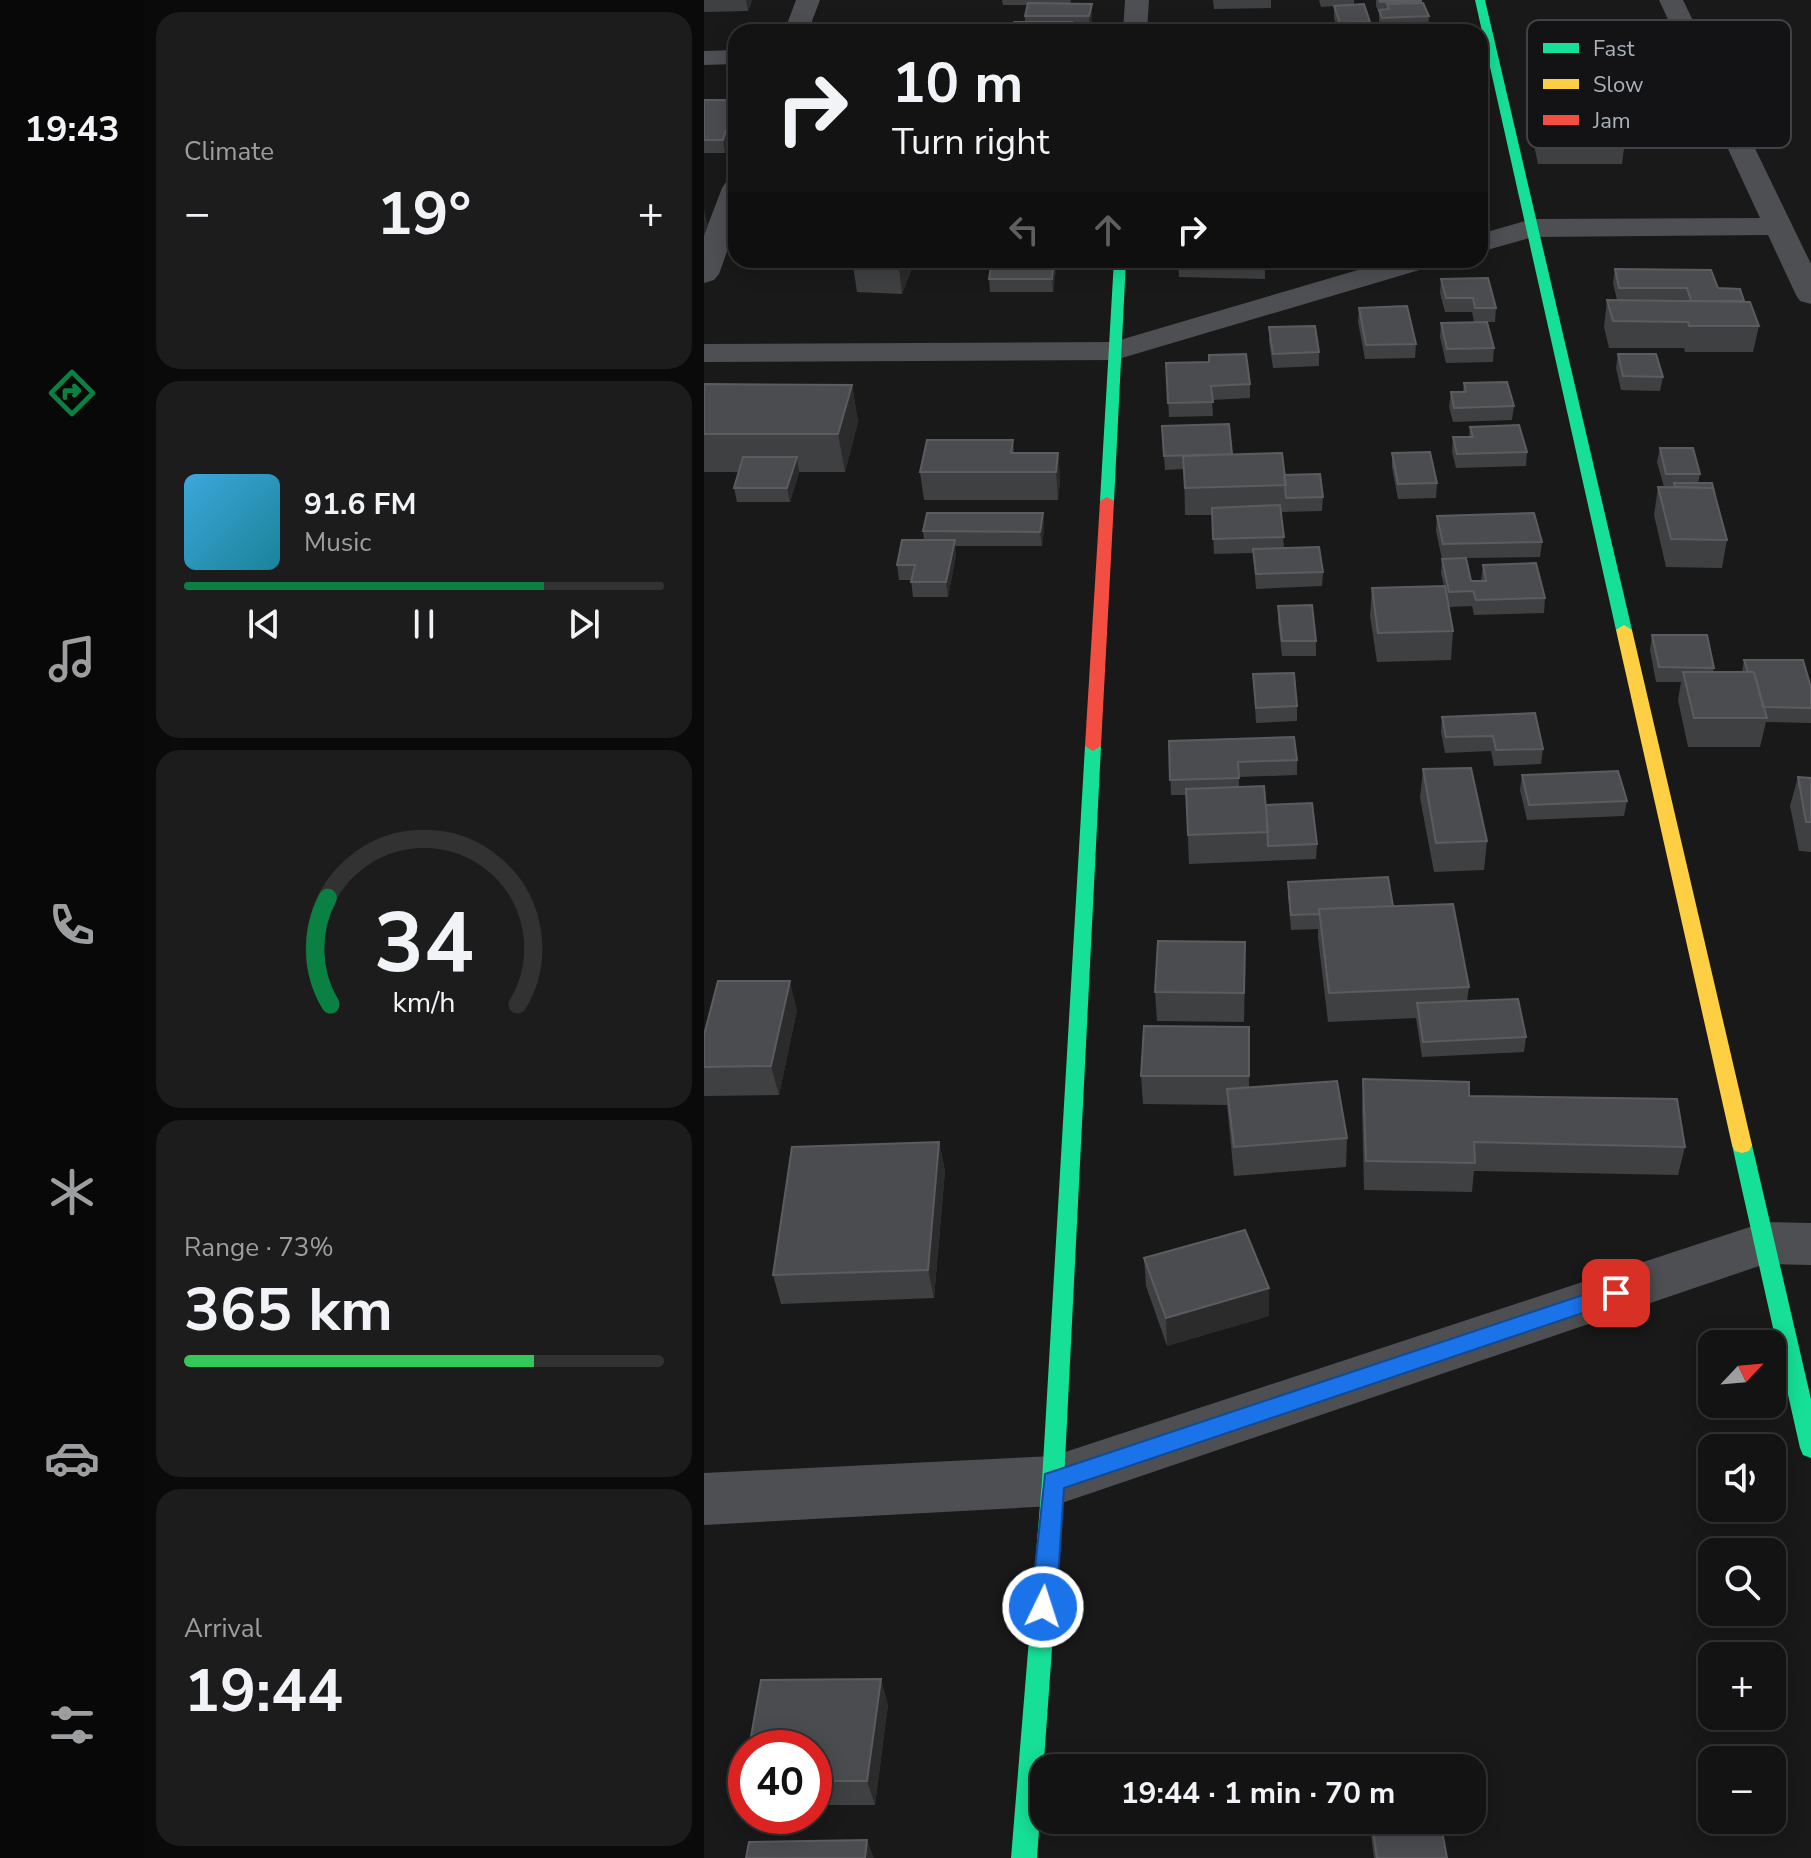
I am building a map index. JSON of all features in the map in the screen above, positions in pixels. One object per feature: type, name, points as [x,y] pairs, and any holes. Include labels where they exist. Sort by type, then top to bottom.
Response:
[{"type":"street","points":[[799,24],[808,0]]},
{"type":"street","points":[[1136,24],[1137,0]]},
{"type":"street","points":[[1480,0],[1485,24]]},
{"type":"street","points":[[1671,0],[1681,20]]},
{"type":"street","points":[[1488,35],[1532,228],[1788,1244],[1811,1448]]},
{"type":"street","points":[[704,58],[728,57]]},
{"type":"street","points":[[1742,148],[1811,295]]},
{"type":"street","points":[[704,184],[728,186]]},
{"type":"street","points":[[704,274],[728,208]]},
{"type":"street","points":[[1488,241],[1532,228],[1780,226]]},
{"type":"street","points":[[1024,1858],[1053,1481],[1120,268]]},
{"type":"street","points":[[704,353],[1115,351],[1396,268]]},
{"type":"street","points":[[704,1499],[1053,1481],[1788,1244]]},
{"type":"building","points":[[1421,0],[1421,1],[1380,2]]},
{"type":"building","points":[[1028,3],[1092,4],[1089,16],[1025,16]]},
{"type":"building","points":[[1423,3],[1429,16],[1382,18],[1379,10],[1389,9],[1387,4]]},
{"type":"building","points":[[1364,4],[1370,22],[1340,23],[1334,6]]},
{"type":"building","points":[[1014,22],[1072,22],[1072,24]]},
{"type":"building","points":[[704,100],[728,100],[728,125],[723,140],[704,140]]},
{"type":"building","points":[[991,268],[1053,268],[1052,279],[989,279]]},
{"type":"building","points":[[1615,269],[1711,270],[1718,288],[1740,289],[1744,301],[1691,301],[1687,288],[1619,288]]},
{"type":"building","points":[[1488,278],[1496,308],[1475,308],[1473,298],[1446,298],[1441,279]]},
{"type":"building","points":[[1607,300],[1750,302],[1759,326],[1613,321]]},
{"type":"building","points":[[1407,306],[1416,344],[1366,345],[1359,308]]},
{"type":"building","points":[[1487,322],[1494,348],[1447,349],[1441,323]]},
{"type":"building","points":[[1315,326],[1319,352],[1273,354],[1269,327]]},
{"type":"building","points":[[1246,354],[1250,384],[1211,386],[1213,402],[1168,403],[1166,363],[1209,362],[1209,355]]},
{"type":"building","points":[[1618,354],[1656,354],[1663,377],[1623,376]]},
{"type":"building","points":[[1507,382],[1514,406],[1454,408],[1451,392],[1466,392],[1464,383]]},
{"type":"building","points":[[704,384],[852,385],[838,434],[704,434]]},
{"type":"building","points":[[1229,424],[1232,454],[1164,456],[1162,426]]},
{"type":"building","points":[[1519,425],[1527,452],[1457,454],[1453,437],[1473,437],[1470,427]]},
{"type":"building","points":[[927,440],[1013,440],[1011,453],[1058,453],[1056,472],[920,472]]},
{"type":"building","points":[[1660,448],[1693,448],[1700,474],[1666,474]]},
{"type":"building","points":[[1430,452],[1437,483],[1398,484],[1392,453]]},
{"type":"building","points":[[1282,453],[1286,485],[1185,488],[1183,456]]},
{"type":"building","points":[[743,457],[797,457],[787,488],[734,488]]},
{"type":"building","points":[[1320,474],[1323,497],[1286,498],[1284,475]]},
{"type":"building","points":[[1674,483],[1712,483],[1715,495],[1713,488],[1675,487]]},
{"type":"building","points":[[1658,487],[1713,488],[1727,540],[1671,539]]},
{"type":"building","points":[[1280,505],[1284,537],[1213,539],[1212,508]]},
{"type":"building","points":[[927,513],[1043,513],[1040,532],[923,531]]},
{"type":"building","points":[[1534,513],[1542,542],[1443,544],[1437,516]]},
{"type":"building","points":[[902,540],[955,540],[946,582],[911,582],[915,565],[897,565]]},
{"type":"building","points":[[1319,547],[1323,572],[1256,574],[1253,549]]},
{"type":"building","points":[[1466,558],[1471,581],[1486,581],[1483,565],[1536,563],[1545,598],[1476,600],[1473,591],[1449,592],[1442,559]]},
{"type":"building","points":[[1445,586],[1453,631],[1378,633],[1372,588]]},
{"type":"building","points":[[1312,605],[1316,641],[1282,641],[1278,606]]},
{"type":"building","points":[[1652,635],[1707,635],[1714,668],[1659,667]]},
{"type":"building","points":[[1744,660],[1803,660],[1811,688],[1811,708],[1763,707],[1754,672],[1748,672]]},
{"type":"building","points":[[1683,672],[1754,672],[1767,718],[1694,718]]},
{"type":"building","points":[[1294,673],[1297,706],[1256,708],[1253,674]]},
{"type":"building","points":[[1535,713],[1543,749],[1496,750],[1493,736],[1446,737],[1442,717]]},
{"type":"building","points":[[1294,737],[1297,760],[1238,762],[1239,778],[1170,780],[1169,741]]},
{"type":"building","points":[[1471,768],[1487,841],[1436,843],[1423,769]]},
{"type":"building","points":[[1618,771],[1627,801],[1529,805],[1522,775]]},
{"type":"building","points":[[1798,777],[1811,778],[1811,822],[1806,822]]},
{"type":"building","points":[[1264,786],[1268,832],[1188,835],[1186,789]]},
{"type":"building","points":[[1312,803],[1317,844],[1268,846],[1266,805]]},
{"type":"building","points":[[1388,877],[1393,906],[1319,909],[1319,914],[1291,915],[1288,882]]},
{"type":"building","points":[[1453,904],[1469,987],[1329,993],[1319,909]]},
{"type":"building","points":[[1158,941],[1245,942],[1244,993],[1155,992]]},
{"type":"building","points":[[718,981],[790,981],[771,1066],[704,1067],[704,1035]]},
{"type":"building","points":[[1518,999],[1526,1037],[1423,1042],[1417,1003]]},
{"type":"building","points":[[1144,1026],[1249,1027],[1249,1076],[1141,1076]]},
{"type":"building","points":[[1363,1079],[1469,1082],[1469,1096],[1677,1099],[1685,1147],[1474,1142],[1475,1163],[1366,1161]]},
{"type":"building","points":[[1337,1081],[1347,1138],[1234,1147],[1227,1089]]},
{"type":"building","points":[[939,1142],[928,1270],[773,1275],[792,1147]]},
{"type":"building","points":[[1245,1230],[1269,1288],[1166,1318],[1144,1258]]},
{"type":"building","points":[[881,1679],[867,1781],[832,1781],[832,1730],[752,1730],[761,1680]]},
{"type":"building","points":[[1374,1834],[1443,1834],[1447,1858],[1377,1858]]},
{"type":"building","points":[[867,1840],[865,1858],[746,1858],[749,1842]]},
{"type":"traffic: fast","points":[[1480,0],[1485,24]]},
{"type":"traffic: fast","points":[[1488,35],[1624,630]]},
{"type":"traffic: fast","points":[[1107,501],[1120,268]]},
{"type":"traffic: fast","points":[[1024,1858],[1053,1481],[1093,746]]},
{"type":"traffic: fast","points":[[1742,1145],[1811,1448]]},
{"type":"traffic: slow","points":[[1624,630],[1742,1145]]},
{"type":"traffic: jam","points":[[1093,746],[1107,501]]},
{"type":"route","points":[[1043,1607],[1053,1481],[1616,1293]]}]
